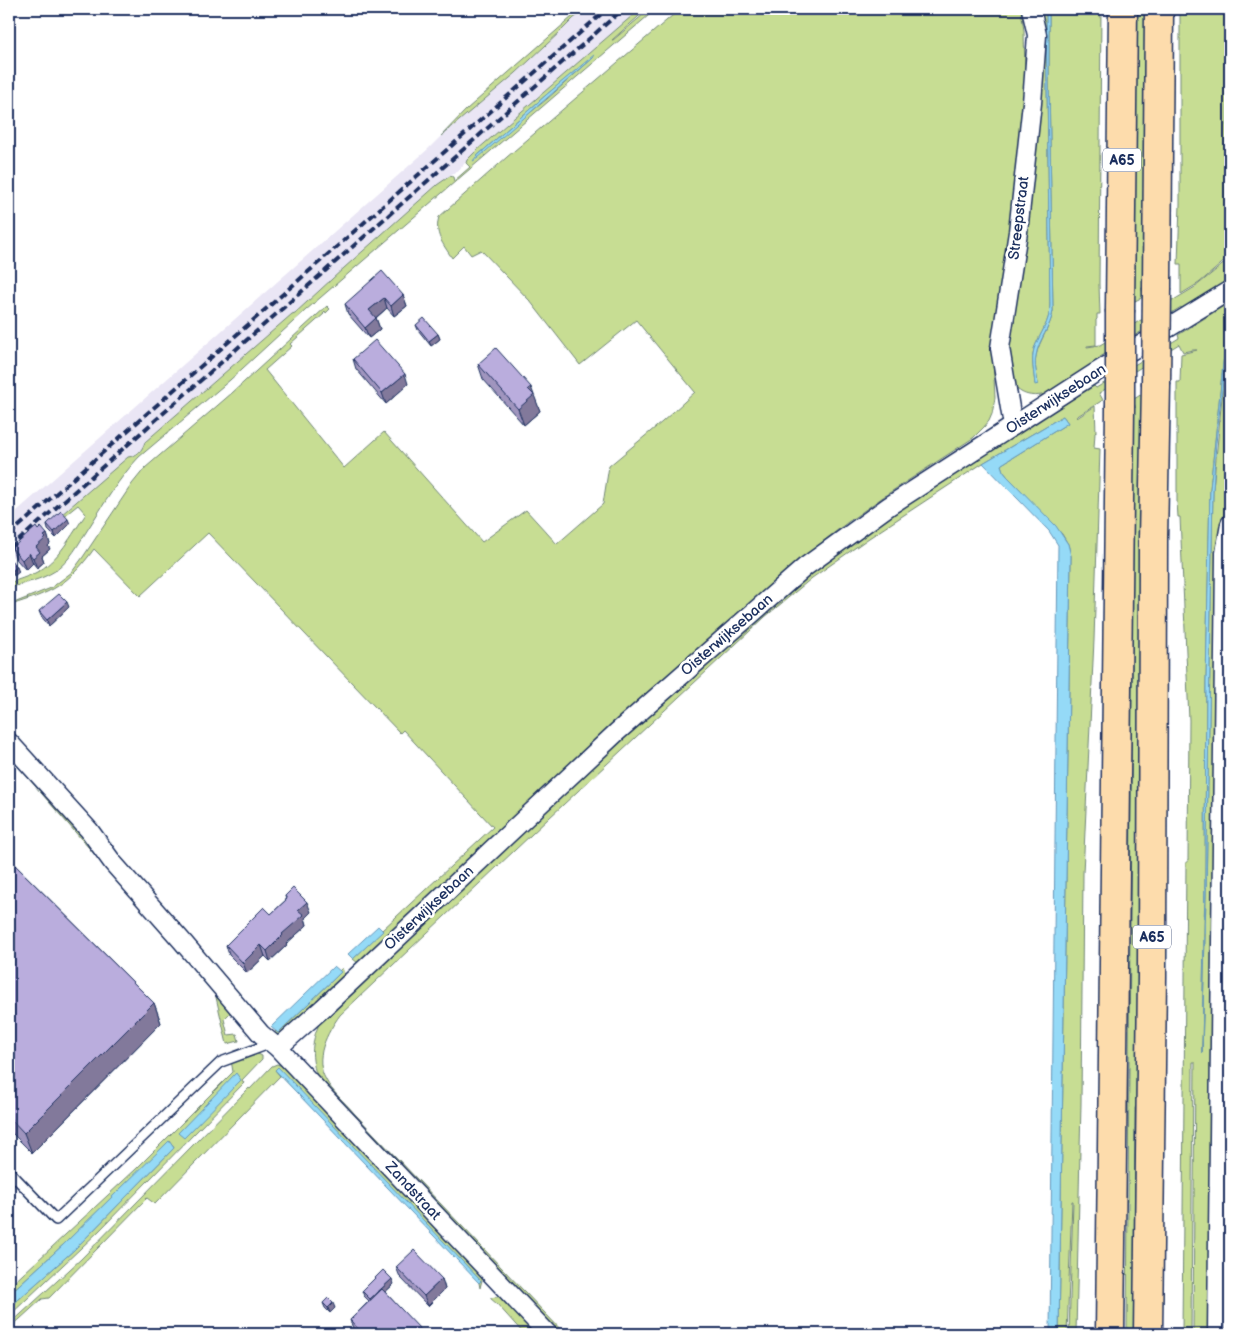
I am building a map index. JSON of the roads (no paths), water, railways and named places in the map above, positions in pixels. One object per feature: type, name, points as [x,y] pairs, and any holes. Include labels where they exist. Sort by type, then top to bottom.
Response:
[{"type":"highway","name":"A65","points":[[1110,1334],[1123,9]]},
{"type":"highway","name":"A65","points":[[1148,1334],[1152,956],[1153,539],[1159,9]]},
{"type":"street","name":"Streepstraat","points":[[1013,426],[1000,348],[1018,232],[1032,103],[1037,35],[1031,9]]},
{"type":"street","name":"Oisterwijksebaan","points":[[275,1046],[323,1008],[617,732],[805,567],[889,506],[1095,373],[1230,290]]},
{"type":"street","points":[[1217,1334],[1225,553],[1230,524]]},
{"type":"street","name":"Zandstraat","points":[[9,742],[89,830],[113,863],[261,1034],[275,1046],[548,1334]]},
{"type":"lane","points":[[9,1171],[56,1220],[221,1062],[275,1046]]},
{"type":"water","points":[[1046,9],[1049,9],[1053,311],[1050,323],[1037,350],[1035,363],[1038,384],[1035,385],[1033,353],[1036,343],[1047,323],[1050,311]]},
{"type":"water","points":[[1230,9],[1230,263],[1225,258]]},
{"type":"water","points":[[594,55],[593,58],[473,161],[546,95]]},
{"type":"water","points":[[1230,320],[1216,443],[1213,489],[1202,1053],[1210,489],[1227,326]]},
{"type":"water","points":[[1063,416],[1068,423],[1001,465],[1007,476],[1056,526],[1068,544],[1071,556],[1059,1334],[1050,1334],[1058,545],[1049,531],[983,463]]},
{"type":"water","points":[[378,926],[383,931],[353,959],[348,954]]},
{"type":"water","points":[[334,966],[341,972],[278,1033],[271,1027]]},
{"type":"water","points":[[278,1067],[481,1281],[479,1283],[275,1070]]},
{"type":"water","points":[[236,1073],[241,1080],[184,1138],[178,1133]]},
{"type":"water","points":[[169,1141],[174,1148],[75,1249],[9,1308],[9,1294],[63,1245]]},
{"type":"railway","points":[[9,535],[607,9]]},
{"type":"railway","points":[[9,549],[623,9]]}]
